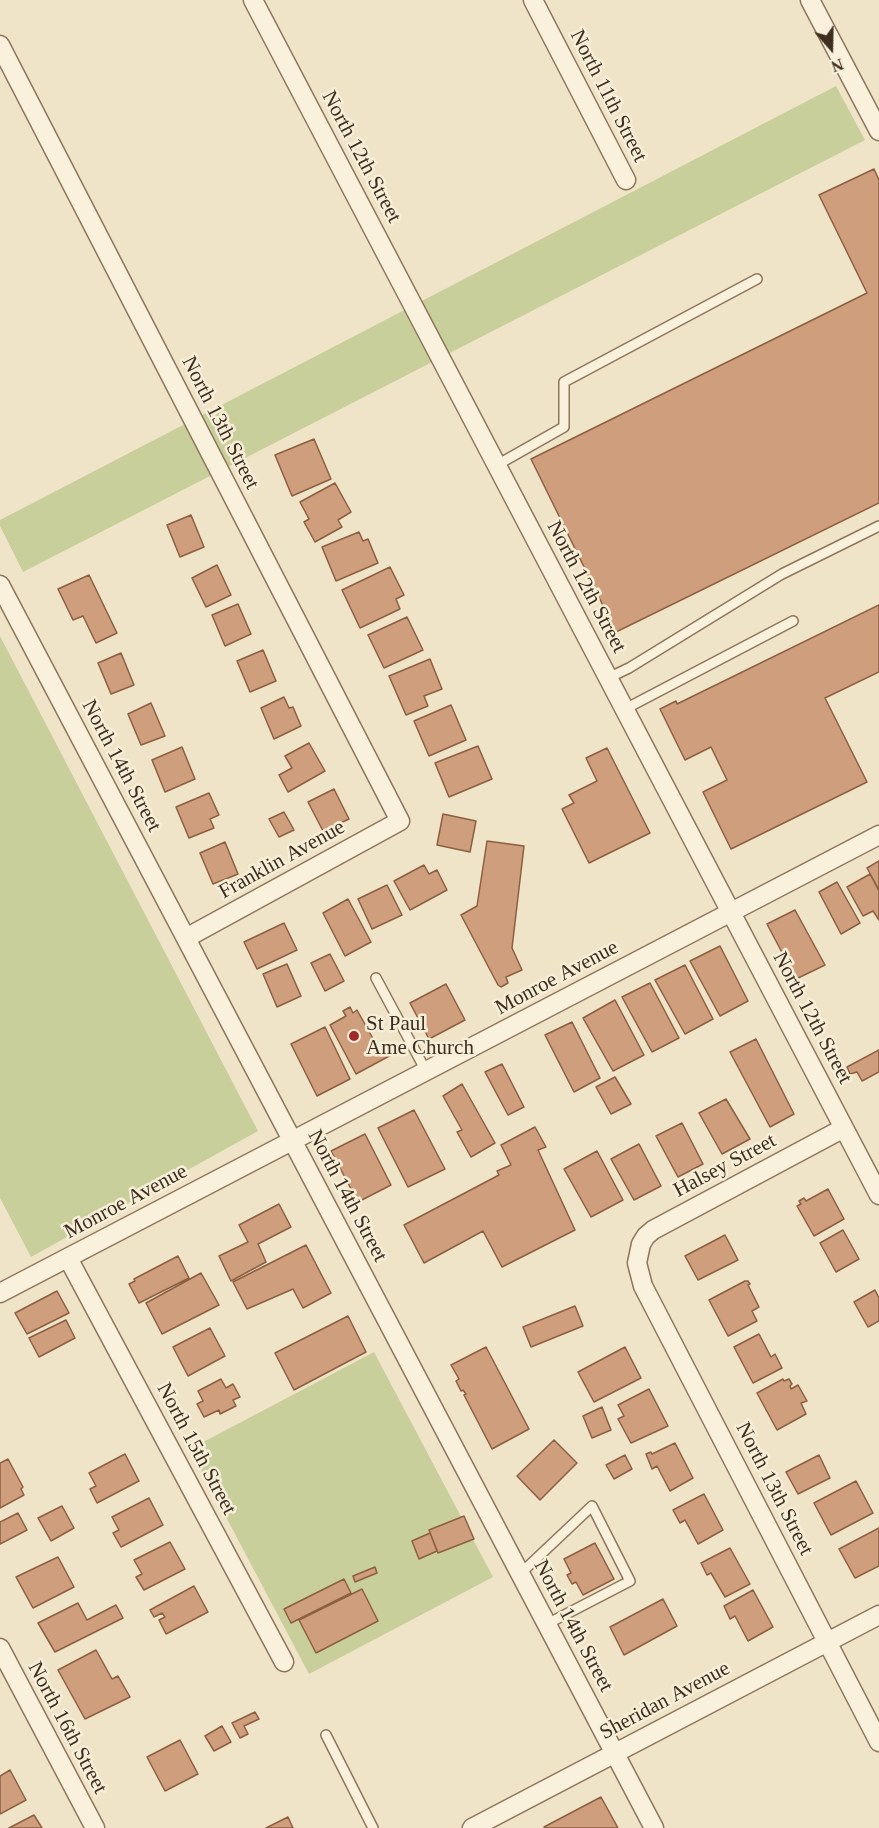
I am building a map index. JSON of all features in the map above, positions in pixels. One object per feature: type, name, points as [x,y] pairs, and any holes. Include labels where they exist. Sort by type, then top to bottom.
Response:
[{"type":"street","name":"North 12th Street","points":[[253,0],[879,1195]]},
{"type":"street","name":"North 11th Street","points":[[533,0],[626,180]]},
{"type":"street","points":[[810,0],[879,131]]},
{"type":"street","name":"North 13th Street","points":[[0,45],[400,821]]},
{"type":"street","name":"North 14th Street","points":[[0,585],[654,1828]]},
{"type":"street","name":"Franklin Avenue","points":[[186,938],[400,821]]},
{"type":"street","name":"Monroe Avenue","points":[[0,1293],[879,835]]},
{"type":"street","name":"Halsey Street","points":[[638,1254],[646,1236],[653,1230],[844,1128]]},
{"type":"street","name":"North 13th Street","points":[[638,1254],[639,1274],[643,1286],[879,1742]]},
{"type":"street","name":"North 15th Street","points":[[68,1258],[284,1662]]},
{"type":"street","name":"Sheridan Avenue","points":[[472,1828],[879,1615]]},
{"type":"street","name":"North 16th Street","points":[[0,1648],[95,1828]]},
{"type":"lane","points":[[497,465],[564,427],[564,382],[757,279]]},
{"type":"lane","points":[[609,678],[782,574],[879,526]]},
{"type":"lane","points":[[625,709],[794,621]]},
{"type":"lane","points":[[376,978],[426,1071]]},
{"type":"lane","points":[[520,1574],[591,1506],[630,1581],[547,1624]]},
{"type":"lane","points":[[327,1735],[374,1828]]},
{"type":"green space","points":[[836,86],[865,140],[23,572],[0,526],[0,520]]},
{"type":"green space","points":[[0,636],[258,1131],[31,1257],[0,1198]]},
{"type":"green space","points":[[374,1352],[493,1577],[309,1674],[190,1449]]},
{"type":"building","points":[[874,169],[879,180],[879,503],[616,632],[531,459],[867,293],[819,195]]},
{"type":"building","points":[[314,439],[331,479],[292,496],[275,455]]},
{"type":"building","points":[[335,483],[351,512],[338,520],[342,527],[315,542],[304,522],[309,519],[300,502]]},
{"type":"building","points":[[191,515],[204,547],[180,557],[167,525]]},
{"type":"building","points":[[359,532],[363,541],[368,539],[378,563],[336,581],[322,547]]},
{"type":"building","points":[[217,565],[231,595],[206,607],[192,578]]},
{"type":"building","points":[[390,567],[404,595],[396,599],[400,609],[360,628],[342,590]]},
{"type":"building","points":[[89,575],[117,633],[96,643],[83,616],[73,620],[58,589]]},
{"type":"building","points":[[238,604],[251,634],[225,646],[212,615]]},
{"type":"building","points":[[879,605],[879,672],[825,698],[867,782],[731,849],[703,792],[727,780],[711,747],[685,760],[660,709],[676,701],[677,704]]},
{"type":"building","points":[[407,617],[423,650],[384,668],[368,635]]},
{"type":"building","points":[[263,650],[276,681],[250,692],[237,661]]},
{"type":"building","points":[[121,653],[134,685],[111,694],[98,663]]},
{"type":"building","points":[[430,659],[442,689],[424,696],[428,706],[406,715],[389,676]]},
{"type":"building","points":[[284,697],[289,708],[293,707],[301,726],[274,739],[261,708]]},
{"type":"building","points":[[151,703],[165,736],[141,745],[128,714]]},
{"type":"building","points":[[451,705],[466,740],[429,756],[414,721]]},
{"type":"building","points":[[309,743],[325,771],[288,792],[279,775],[292,768],[285,756]]},
{"type":"building","points":[[478,746],[492,779],[449,797],[435,763]]},
{"type":"building","points":[[182,747],[195,779],[165,792],[152,760]]},
{"type":"building","points":[[607,748],[650,833],[589,863],[562,809],[574,803],[569,795],[597,781],[586,758]]},
{"type":"building","points":[[334,789],[349,819],[323,831],[308,802]]},
{"type":"building","points":[[209,793],[219,815],[210,819],[214,828],[189,838],[176,807]]},
{"type":"building","points":[[284,812],[294,830],[279,837],[269,819]]},
{"type":"building","points":[[443,814],[476,821],[470,852],[437,845]]},
{"type":"building","points":[[487,841],[524,846],[512,948],[522,970],[506,977],[508,983],[501,987],[461,915],[477,906]]},
{"type":"building","points":[[225,842],[238,874],[213,884],[200,853]]},
{"type":"building","points":[[879,861],[879,890],[867,868]]},
{"type":"building","points":[[424,865],[429,874],[437,870],[447,890],[410,910],[394,881]]},
{"type":"building","points":[[870,874],[879,891],[879,920],[873,911],[863,916],[847,887]]},
{"type":"building","points":[[837,882],[860,923],[841,934],[819,892]]},
{"type":"building","points":[[387,885],[402,915],[372,929],[358,899]]},
{"type":"building","points":[[348,899],[371,942],[345,956],[323,913]]},
{"type":"building","points":[[795,910],[825,965],[796,979],[767,924]]},
{"type":"building","points":[[284,923],[297,950],[257,969],[244,942]]},
{"type":"building","points":[[720,946],[748,1001],[720,1016],[690,961]]},
{"type":"building","points":[[330,954],[344,981],[325,991],[311,963]]},
{"type":"building","points":[[287,964],[301,996],[277,1007],[263,974]]},
{"type":"building","points":[[685,965],[713,1019],[685,1034],[655,980]]},
{"type":"building","points":[[650,983],[679,1038],[652,1052],[622,997]]},
{"type":"building","points":[[446,984],[465,1020],[429,1039],[410,1003]]},
{"type":"building","points":[[615,1000],[644,1055],[613,1071],[583,1018]]},
{"type":"building","name":"St Paul Ame Church","points":[[350,1007],[353,1013],[357,1010],[380,1051],[389,1047],[393,1054],[356,1074],[330,1025],[346,1016],[343,1011]]},
{"type":"building","points":[[572,1022],[600,1078],[574,1092],[545,1035]]},
{"type":"building","points":[[325,1027],[350,1079],[317,1096],[291,1044]]},
{"type":"building","points":[[756,1039],[794,1114],[770,1127],[730,1052]]},
{"type":"building","points":[[879,1050],[879,1072],[862,1081],[857,1072],[850,1074],[847,1067]]},
{"type":"building","points":[[502,1064],[524,1107],[508,1115],[485,1072]]},
{"type":"building","points":[[615,1077],[631,1104],[611,1114],[596,1087]]},
{"type":"building","points":[[462,1084],[495,1143],[471,1157],[457,1132],[462,1130],[443,1096]]},
{"type":"building","points":[[726,1099],[750,1139],[722,1154],[699,1113]]},
{"type":"building","points":[[414,1110],[445,1169],[408,1187],[378,1128]]},
{"type":"building","points":[[682,1123],[703,1164],[678,1177],[656,1136]]},
{"type":"building","points":[[535,1127],[546,1147],[538,1150],[575,1230],[502,1267],[483,1231],[424,1263],[404,1225],[499,1175],[497,1171],[511,1165],[501,1145]]},
{"type":"building","points":[[365,1134],[391,1185],[358,1202],[331,1151]]},
{"type":"building","points":[[639,1144],[661,1186],[634,1200],[611,1159]]},
{"type":"building","points":[[597,1151],[623,1200],[591,1217],[564,1169]]},
{"type":"building","points":[[828,1189],[844,1219],[814,1236],[797,1206],[804,1198],[806,1201]]},
{"type":"building","points":[[279,1204],[291,1227],[258,1244],[266,1262],[231,1281],[219,1256],[248,1242],[239,1225]]},
{"type":"building","points":[[843,1230],[859,1259],[836,1272],[820,1243]]},
{"type":"building","points":[[725,1235],[738,1260],[698,1280],[685,1256]]},
{"type":"building","points":[[306,1245],[331,1293],[303,1308],[293,1289],[247,1309],[233,1282]]},
{"type":"building","points":[[178,1256],[189,1278],[139,1303],[129,1284],[135,1281],[134,1279]]},
{"type":"building","points":[[201,1273],[219,1305],[162,1334],[146,1303]]},
{"type":"building","points":[[745,1281],[750,1284],[748,1285],[759,1307],[752,1311],[757,1321],[728,1336],[709,1300]]},
{"type":"building","points":[[875,1290],[879,1298],[879,1321],[868,1327],[854,1302]]},
{"type":"building","points":[[57,1291],[69,1313],[27,1334],[15,1313]]},
{"type":"building","points":[[575,1306],[583,1326],[531,1347],[523,1327]]},
{"type":"building","points":[[348,1316],[366,1352],[294,1390],[275,1353]]},
{"type":"building","points":[[66,1320],[75,1338],[39,1357],[29,1338]]},
{"type":"building","points":[[210,1328],[225,1356],[188,1376],[173,1347]]},
{"type":"building","points":[[759,1334],[771,1357],[775,1354],[782,1368],[753,1383],[734,1347]]},
{"type":"building","points":[[486,1347],[529,1429],[492,1449],[464,1395],[466,1394],[463,1390],[461,1391],[456,1381],[459,1379],[451,1365]]},
{"type":"building","points":[[625,1347],[641,1378],[594,1402],[578,1372]]},
{"type":"building","points":[[221,1379],[226,1388],[233,1384],[240,1397],[233,1400],[236,1406],[220,1414],[219,1410],[204,1417],[197,1404],[203,1401],[198,1391]]},
{"type":"building","points":[[783,1379],[784,1381],[789,1379],[792,1384],[791,1389],[798,1385],[807,1401],[801,1403],[806,1414],[777,1430],[757,1393]]},
{"type":"building","points":[[649,1389],[668,1426],[631,1443],[618,1419],[624,1416],[618,1405]]},
{"type":"building","points":[[602,1407],[611,1430],[592,1438],[583,1416]]},
{"type":"building","points":[[554,1440],[577,1463],[540,1500],[517,1476]]},
{"type":"building","points":[[675,1443],[693,1478],[670,1491],[657,1466],[652,1469],[646,1454],[651,1452],[652,1454]]},
{"type":"building","points":[[125,1454],[139,1481],[97,1503],[90,1489],[96,1486],[89,1473]]},
{"type":"building","points":[[625,1455],[632,1469],[614,1479],[606,1465]]},
{"type":"building","points":[[819,1455],[830,1478],[798,1494],[786,1472]]},
{"type":"building","points":[[8,1459],[23,1487],[21,1489],[24,1495],[0,1508],[0,1463]]},
{"type":"building","points":[[856,1481],[873,1513],[831,1535],[814,1503]]},
{"type":"building","points":[[704,1494],[723,1530],[698,1544],[685,1520],[680,1523],[673,1510]]},
{"type":"building","points":[[149,1498],[163,1525],[121,1547],[113,1533],[119,1530],[112,1517]]},
{"type":"building","points":[[62,1506],[74,1528],[51,1541],[38,1518]]},
{"type":"building","points":[[18,1513],[27,1530],[0,1544],[0,1522]]},
{"type":"building","points":[[464,1516],[474,1539],[438,1553],[429,1530]]},
{"type":"building","points":[[879,1528],[879,1566],[855,1578],[839,1549]]},
{"type":"building","points":[[430,1533],[437,1551],[419,1559],[412,1541]]},
{"type":"building","points":[[170,1542],[185,1569],[144,1590],[136,1577],[142,1574],[134,1560]]},
{"type":"building","points":[[595,1543],[614,1579],[583,1595],[576,1582],[572,1584],[567,1575],[571,1573],[564,1559]]},
{"type":"building","points":[[730,1548],[750,1584],[725,1597],[711,1573],[707,1575],[701,1563]]},
{"type":"building","points":[[58,1557],[74,1587],[33,1608],[16,1577]]},
{"type":"building","points":[[375,1567],[377,1573],[355,1582],[353,1576]]},
{"type":"building","points":[[344,1579],[351,1593],[291,1623],[284,1609]]},
{"type":"building","points":[[194,1586],[208,1612],[166,1634],[159,1620],[165,1617],[162,1613],[154,1617],[150,1610]]},
{"type":"building","points":[[362,1589],[378,1621],[316,1653],[299,1620]]},
{"type":"building","points":[[753,1590],[773,1627],[748,1641],[735,1616],[730,1619],[724,1606]]},
{"type":"building","points":[[663,1599],[677,1626],[624,1655],[610,1627]]},
{"type":"building","points":[[78,1603],[87,1620],[116,1605],[123,1618],[55,1652],[38,1623]]},
{"type":"building","points":[[96,1650],[112,1679],[118,1676],[130,1697],[85,1719],[58,1670]]},
{"type":"building","points":[[255,1712],[259,1719],[244,1726],[248,1734],[240,1738],[232,1723]]},
{"type":"building","points":[[222,1726],[231,1742],[214,1751],[205,1736]]},
{"type":"building","points":[[180,1740],[198,1774],[165,1791],[147,1757]]},
{"type":"building","points":[[10,1770],[26,1800],[0,1814],[0,1776]]},
{"type":"building","points":[[601,1797],[618,1828],[544,1827]]},
{"type":"building","points":[[34,1815],[42,1828],[9,1828]]},
{"type":"building","points":[[288,1817],[293,1828],[266,1828]]},
{"type":"place","name":"St Paul Ame Church","points":[[354,1036]]}]
